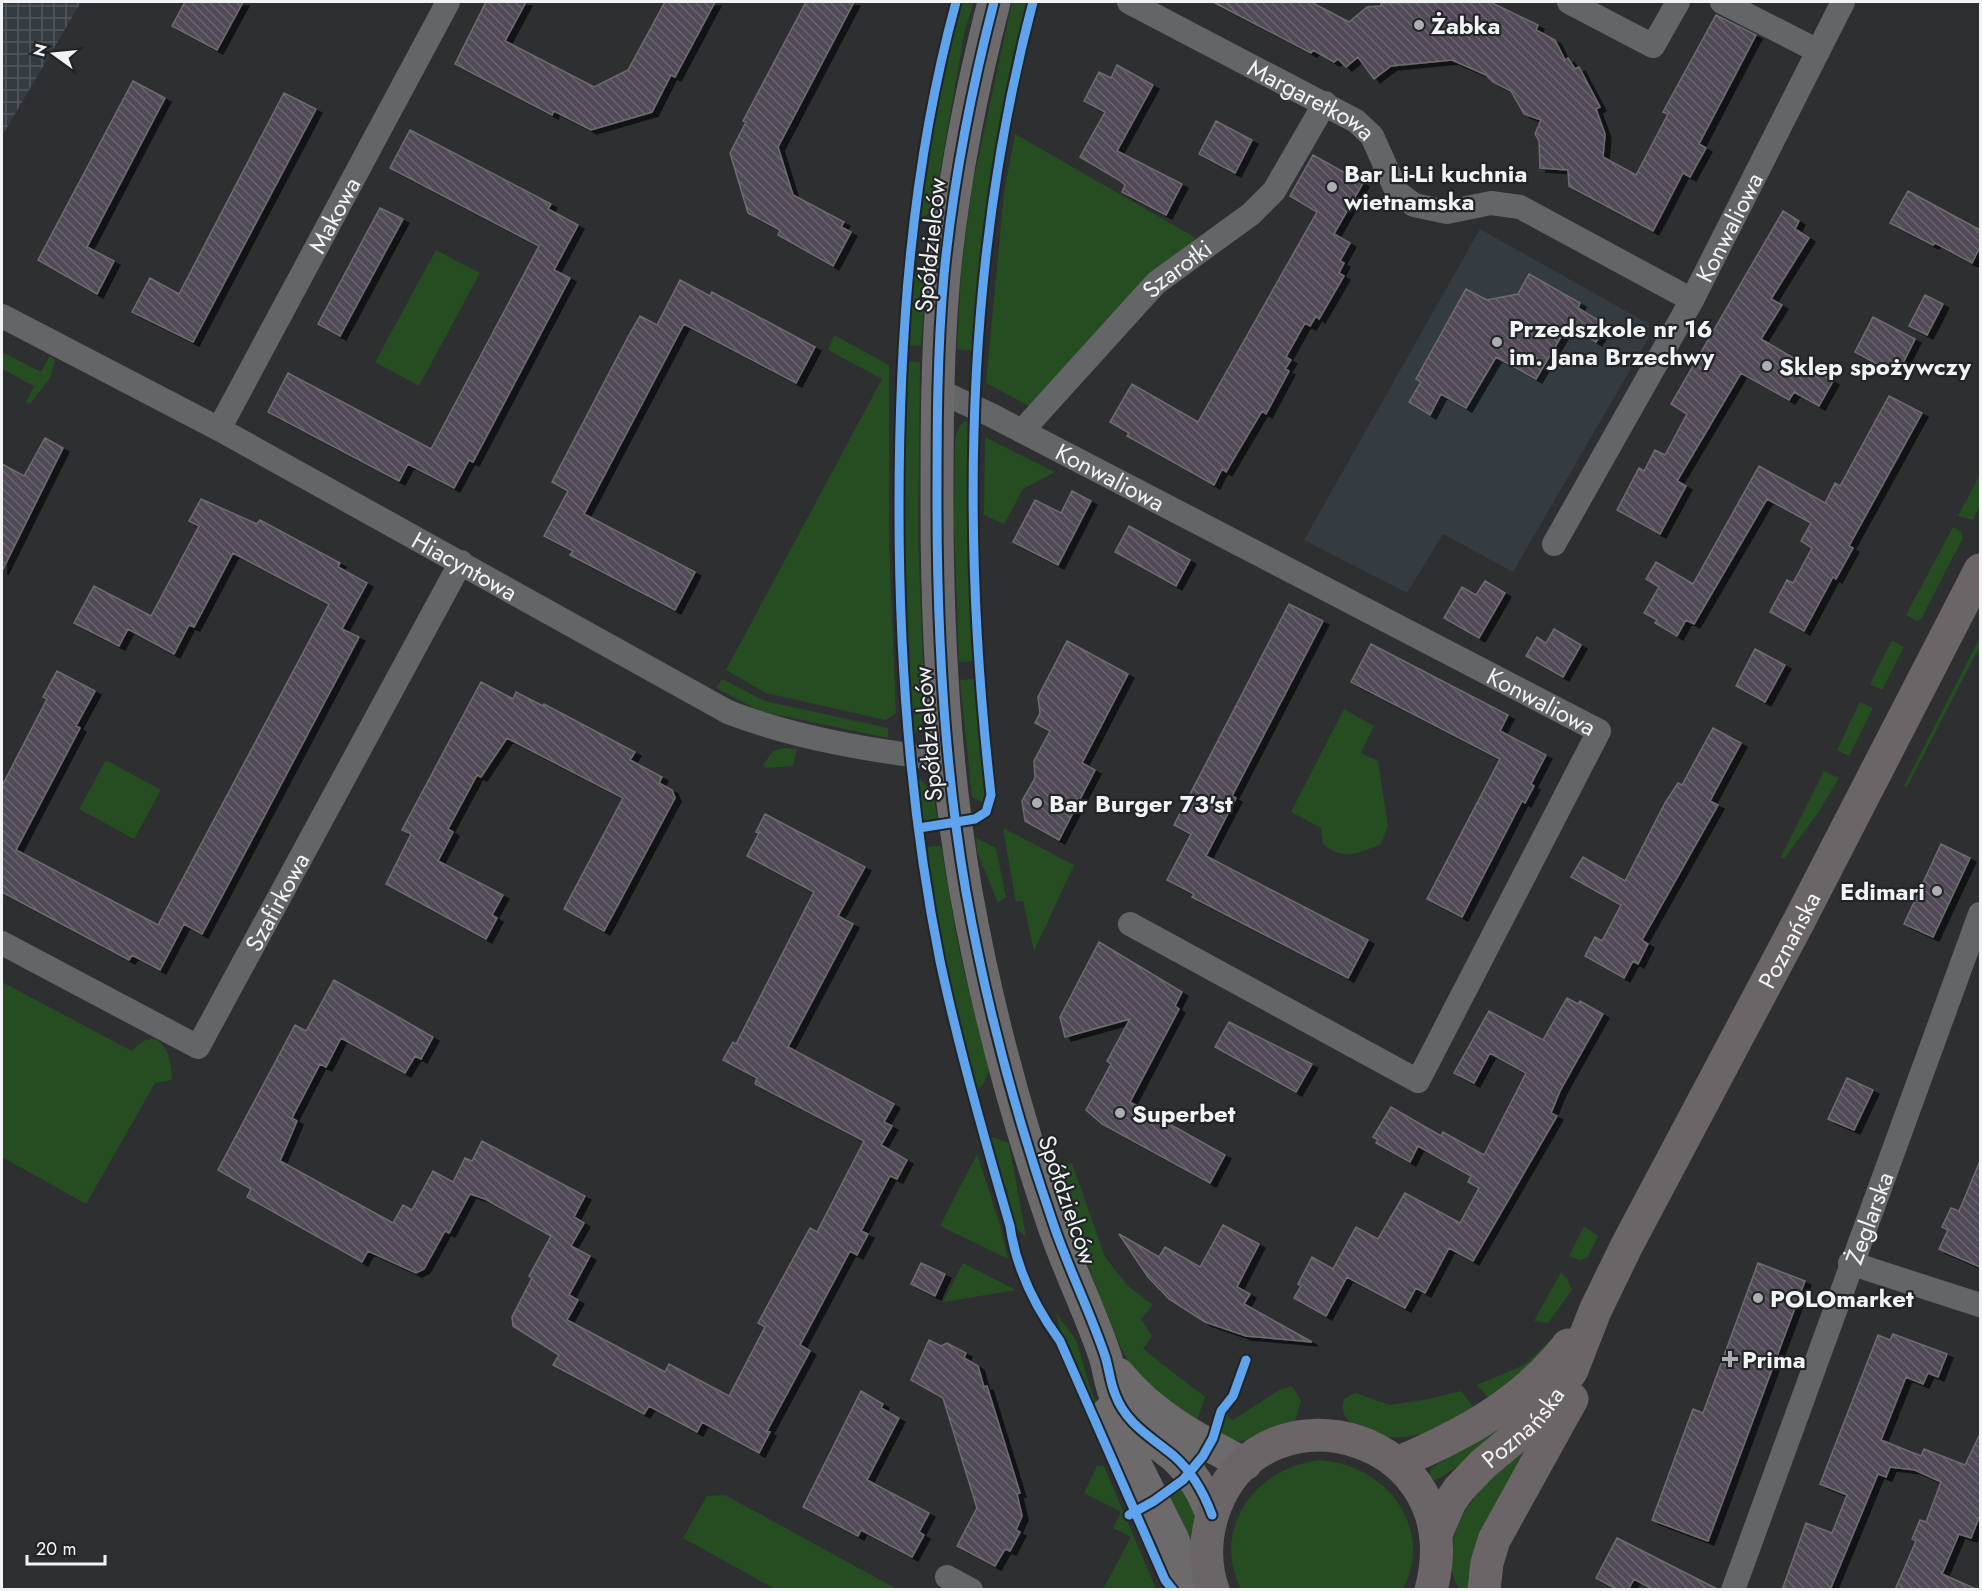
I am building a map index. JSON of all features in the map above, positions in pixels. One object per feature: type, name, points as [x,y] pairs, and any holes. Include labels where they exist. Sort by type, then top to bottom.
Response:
[{"type":"main road","name":"Poznańska","points":[[1436,1534],[1459,1489],[1483,1464],[1520,1435],[1549,1406],[1572,1370],[1595,1311],[1626,1247],[1799,921],[1980,570]]},
{"type":"main road","name":"Poznańska","points":[[1397,1463],[1468,1430],[1519,1397],[1547,1372],[1595,1311]]},
{"type":"main road","points":[[1484,1590],[1487,1563],[1494,1540],[1578,1387],[1595,1311]]},
{"type":"main road","points":[[1213,1590],[1206,1557],[1212,1515],[1225,1487],[1245,1464],[1281,1443],[1319,1435],[1350,1438],[1367,1444],[1397,1463],[1419,1488],[1427,1502],[1436,1534],[1436,1585]]},
{"type":"street","name":"Makowa","points":[[219,429],[448,2]]},
{"type":"street","name":"Spółdzielców","points":[[994,2],[960,154],[944,275],[937,390],[937,607],[948,760],[967,894],[1001,1046],[1050,1216],[1099,1343],[1119,1404],[1145,1436],[1175,1457],[1192,1476],[1204,1494],[1212,1515]]},
{"type":"street","name":"Margaretkowa","points":[[1129,2],[1356,121],[1372,136],[1397,192],[1414,205],[1447,212],[1491,203],[1520,207],[1692,300]]},
{"type":"street","points":[[1569,2],[1653,46],[1678,2]]},
{"type":"street","points":[[1722,2],[1818,51]]},
{"type":"street","name":"Konwaliowa","points":[[1554,544],[1692,300],[1843,2]]},
{"type":"street","name":"Szarotki","points":[[1022,431],[1156,283],[1251,214],[1269,197],[1325,103]]},
{"type":"street","name":"Hiacyntowa","points":[[2,316],[219,429],[728,712],[763,725],[808,735],[898,753],[948,760]]},
{"type":"street","name":"Konwaliowa","points":[[937,390],[1022,431],[1599,731],[1418,1081],[1130,924]]},
{"type":"street","name":"Szafirkowa","points":[[2,943],[198,1047],[461,562]]},
{"type":"street","name":"Żeglarska","points":[[1733,1590],[1980,914]]},
{"type":"street","points":[[1851,1263],[1980,1305]]},
{"type":"street","name":"Spółdzielców","points":[[1099,1343],[1140,1399],[1166,1419],[1245,1464]]},
{"type":"street","points":[[1099,1343],[1101,1394],[1172,1538],[1178,1553],[1184,1590]]},
{"type":"street","points":[[1184,1590],[1197,1576],[1206,1557]]},
{"type":"street","points":[[947,1577],[971,1590]]},
{"type":"shaded area","points":[[2,2],[81,2],[2,136]]},
{"type":"shaded area","points":[[1480,229],[1649,324],[1648,339],[1513,572],[1443,534],[1407,593],[1304,540]]},
{"type":"green space","points":[[959,2],[974,2],[965,30],[933,211],[922,218],[917,217],[931,130]]},
{"type":"green space","points":[[1012,2],[1030,2],[989,189],[979,275],[975,348],[973,351],[957,349],[961,272],[972,187]]},
{"type":"green space","points":[[1015,134],[1196,238],[1072,358],[1031,407],[986,383],[1004,193]]},
{"type":"green space","points":[[436,250],[480,273],[419,386],[375,362]]},
{"type":"green space","points":[[916,264],[926,278],[921,346],[906,345],[912,266]]},
{"type":"green space","points":[[834,335],[889,365],[889,541],[896,713],[886,720],[766,693],[726,670],[882,379],[828,350]]},
{"type":"green space","points":[[2,352],[41,372],[50,356],[55,360],[50,378],[30,404],[26,402],[34,386],[2,369]]},
{"type":"green space","points":[[904,361],[920,362],[918,538],[925,715],[920,728],[913,735],[904,606]]},
{"type":"green space","points":[[972,420],[974,661],[959,662],[954,524],[955,439],[960,426]]},
{"type":"green space","points":[[985,437],[1055,472],[1023,489],[1004,524],[984,515]]},
{"type":"green space","points":[[1980,474],[1980,505],[1973,520],[1958,516]]},
{"type":"green space","points":[[1953,527],[1961,532],[1963,538],[1921,619],[1917,621],[1906,615]]},
{"type":"green space","points":[[1980,637],[1980,646],[1907,787],[1904,786]]},
{"type":"green space","points":[[1892,640],[1904,647],[1882,690],[1870,684]]},
{"type":"green space","points":[[722,679],[765,701],[888,728],[888,738],[760,711],[716,688]]},
{"type":"green space","points":[[975,679],[988,795],[984,803],[972,797],[960,680]]},
{"type":"green space","points":[[1860,702],[1873,708],[1849,756],[1837,750]]},
{"type":"green space","points":[[1344,709],[1374,726],[1361,753],[1378,761],[1388,826],[1381,844],[1351,854],[1330,849],[1323,844],[1321,828],[1291,812]]},
{"type":"green space","points":[[783,748],[797,749],[793,766],[766,768],[763,765],[773,751]]},
{"type":"green space","points":[[106,760],[161,790],[134,839],[79,809]]},
{"type":"green space","points":[[1824,771],[1839,778],[1820,810],[1784,859],[1781,857]]},
{"type":"green space","points":[[916,774],[933,793],[938,822],[928,823],[921,818]]},
{"type":"green space","points":[[1003,828],[1074,865],[1034,951],[1023,901],[1016,902]]},
{"type":"green space","points":[[976,838],[996,848],[1006,897],[998,903],[977,852]]},
{"type":"green space","points":[[941,846],[959,950],[989,1071],[983,1085],[975,1091],[944,955],[926,852],[929,847]]},
{"type":"green space","points":[[2,982],[132,1051],[150,1039],[157,1040],[162,1044],[170,1060],[172,1080],[155,1083],[86,1204],[2,1157]]},
{"type":"green space","points":[[993,1137],[1009,1143],[1026,1237],[1013,1226],[987,1139]]},
{"type":"green space","points":[[977,1154],[1001,1228],[1008,1259],[940,1226]]},
{"type":"green space","points":[[1072,1163],[1105,1257],[1128,1286],[1153,1305],[1141,1319],[1152,1336],[1143,1349],[1205,1397],[1195,1426],[1140,1384],[1121,1348],[1083,1254],[1055,1168]]},
{"type":"green space","points":[[1584,1226],[1598,1236],[1588,1257],[1580,1260],[1569,1256]]},
{"type":"green space","points":[[963,1263],[1016,1290],[943,1302]]},
{"type":"green space","points":[[1561,1272],[1568,1280],[1572,1290],[1548,1323],[1534,1321]]},
{"type":"green space","points":[[1056,1313],[1076,1340],[1092,1393],[1138,1485],[1128,1490],[1062,1338]]},
{"type":"green space","points":[[1560,1331],[1562,1336],[1494,1404],[1477,1385],[1524,1365]]},
{"type":"green space","points":[[1292,1386],[1301,1401],[1293,1427],[1256,1439],[1237,1441],[1217,1439],[1224,1413],[1233,1420],[1279,1390]]},
{"type":"green space","points":[[1461,1391],[1479,1414],[1449,1426],[1415,1435],[1381,1437],[1365,1432],[1348,1421],[1344,1412],[1345,1398],[1355,1393],[1390,1405]]},
{"type":"green space","points":[[1489,1430],[1504,1434],[1440,1478],[1434,1480],[1430,1477],[1430,1469]]},
{"type":"green space","points":[[1522,1447],[1530,1453],[1476,1589],[1459,1589],[1452,1568],[1451,1548],[1456,1529],[1465,1510],[1478,1493]]},
{"type":"green space","points":[[1321,1460],[1344,1464],[1365,1473],[1384,1486],[1398,1503],[1408,1522],[1413,1543],[1411,1566],[1403,1589],[1241,1589],[1233,1566],[1231,1544],[1236,1523],[1245,1504],[1259,1487],[1277,1474],[1298,1465]]},
{"type":"green space","points":[[1097,1466],[1104,1466],[1156,1589],[1103,1589],[1131,1537],[1113,1528],[1121,1512],[1084,1493]]},
{"type":"green space","points":[[1185,1484],[1199,1520],[1196,1552],[1164,1502]]},
{"type":"green space","points":[[725,1495],[897,1589],[775,1589],[683,1538],[707,1496]]},
{"type":"building","points":[[185,2],[243,2],[217,50],[172,26]]},
{"type":"building","points":[[486,2],[526,2],[505,41],[594,87],[628,70],[665,2],[715,2],[675,77],[671,75],[652,112],[591,130],[554,111],[552,115],[455,64]]},
{"type":"building","points":[[806,2],[854,2],[778,147],[793,195],[844,222],[841,227],[851,232],[833,266],[778,235],[780,230],[748,213],[730,153],[746,122],[743,121]]},
{"type":"building","points":[[1213,2],[1311,2],[1349,22],[1367,7],[1381,6],[1381,3],[1490,2],[1538,25],[1536,30],[1555,40],[1565,60],[1568,58],[1575,69],[1579,67],[1600,107],[1596,109],[1605,134],[1603,157],[1636,175],[1668,114],[1663,112],[1716,15],[1756,35],[1699,144],[1706,148],[1690,177],[1683,173],[1653,231],[1569,186],[1568,170],[1540,168],[1539,141],[1535,134],[1541,120],[1524,114],[1511,91],[1493,82],[1486,75],[1452,60],[1391,66],[1374,79],[1358,57],[1346,67],[1338,59],[1334,62],[1313,50],[1311,53]]},
{"type":"building","points":[[1117,65],[1153,85],[1117,151],[1182,184],[1166,215],[1122,192],[1125,185],[1119,180],[1080,157],[1105,112],[1084,101],[1099,72],[1111,78]]},
{"type":"building","points":[[133,81],[165,98],[87,247],[114,261],[97,294],[38,260]]},
{"type":"building","points":[[284,93],[316,109],[193,342],[132,312],[150,278],[179,294]]},
{"type":"building","points":[[1216,121],[1252,140],[1235,173],[1199,154]]},
{"type":"building","points":[[410,130],[551,204],[548,209],[578,225],[554,270],[570,278],[473,462],[469,460],[454,488],[408,464],[399,481],[268,412],[288,373],[431,449],[539,246],[390,168]]},
{"type":"building","points":[[1313,155],[1363,183],[1334,234],[1350,243],[1340,261],[1344,263],[1339,273],[1344,276],[1319,319],[1316,316],[1310,326],[1305,323],[1286,357],[1291,360],[1285,369],[1289,371],[1266,414],[1262,411],[1226,472],[1222,469],[1214,485],[1127,436],[1129,433],[1110,422],[1132,384],[1198,422],[1317,212],[1290,196]]},
{"type":"building","points":[[1908,191],[1980,230],[1980,247],[1972,263],[1890,223]]},
{"type":"building","points":[[380,208],[403,219],[340,336],[318,324]]},
{"type":"building","points":[[1783,211],[1799,221],[1795,229],[1809,238],[1771,299],[1782,305],[1761,339],[1833,381],[1819,406],[1794,392],[1789,400],[1741,373],[1677,481],[1686,486],[1660,534],[1617,510],[1639,468],[1644,471],[1655,450],[1665,455],[1687,414],[1671,404]]},
{"type":"building","name":"Przedszkole nr 16 im. Jana Brzechwy","points":[[1529,274],[1580,303],[1578,308],[1606,325],[1596,342],[1568,325],[1536,379],[1496,357],[1466,408],[1441,394],[1430,415],[1409,402],[1421,382],[1416,379],[1466,289],[1487,300],[1518,294]]},
{"type":"building","points":[[680,280],[710,296],[712,292],[815,347],[796,383],[684,324],[584,514],[695,572],[675,610],[570,555],[573,551],[544,536],[568,491],[552,482],[629,335],[640,316],[657,325]]},
{"type":"building","points":[[1925,295],[1943,304],[1927,335],[1909,326]]},
{"type":"building","points":[[1873,317],[1915,339],[1897,375],[1855,352]]},
{"type":"building","points":[[1889,396],[1922,413],[1849,546],[1853,548],[1836,579],[1833,577],[1804,631],[1770,612],[1787,580],[1793,583],[1812,548],[1801,541],[1811,523],[1767,499],[1694,624],[1686,620],[1677,636],[1655,623],[1657,620],[1644,613],[1659,587],[1646,579],[1656,562],[1693,584],[1759,466],[1825,503],[1835,483],[1840,486]]},
{"type":"building","points":[[45,438],[63,448],[2,571],[2,464],[24,476]]},
{"type":"building","points":[[1072,491],[1091,501],[1058,565],[1013,542],[1035,500],[1061,513]]},
{"type":"building","points":[[201,499],[257,524],[260,520],[340,563],[338,567],[367,583],[342,629],[359,637],[202,934],[184,924],[160,970],[132,955],[129,960],[2,892],[2,786],[47,699],[43,697],[57,671],[95,691],[76,726],[80,728],[16,850],[158,925],[329,604],[233,553],[194,627],[189,625],[174,654],[128,629],[119,646],[74,623],[94,586],[151,616],[199,526],[189,521]]},
{"type":"building","points":[[1129,526],[1190,560],[1176,586],[1115,552]]},
{"type":"building","points":[[1485,581],[1505,593],[1479,638],[1444,618],[1462,587],[1476,595]]},
{"type":"building","points":[[1289,604],[1323,621],[1232,796],[1236,798],[1206,856],[1368,940],[1348,978],[1192,897],[1194,894],[1167,880],[1191,834],[1174,825]]},
{"type":"building","points":[[1554,629],[1581,645],[1563,677],[1526,656],[1537,637],[1546,643]]},
{"type":"building","points":[[1067,641],[1128,674],[1082,763],[1095,770],[1059,840],[1025,821],[1022,801],[1035,778],[1034,761],[1050,731],[1035,723],[1040,713],[1038,697]]},
{"type":"building","points":[[1371,644],[1508,715],[1500,731],[1546,755],[1531,784],[1534,786],[1525,803],[1522,801],[1462,917],[1427,899],[1500,759],[1351,682]]},
{"type":"building","points":[[1755,649],[1785,665],[1765,702],[1736,686]]},
{"type":"building","points":[[481,682],[513,699],[516,692],[543,706],[544,704],[635,752],[630,760],[662,777],[659,783],[672,790],[675,798],[604,931],[564,909],[623,798],[507,738],[481,777],[477,775],[448,829],[453,832],[438,861],[503,895],[492,915],[497,918],[486,939],[386,884],[411,834],[402,830]]},
{"type":"building","points":[[1713,728],[1741,743],[1710,801],[1718,805],[1642,940],[1648,944],[1638,964],[1633,961],[1624,978],[1585,956],[1595,937],[1602,941],[1621,905],[1571,877],[1583,857],[1625,881],[1665,803],[1678,783],[1682,785]]},
{"type":"building","points":[[765,814],[865,867],[838,916],[853,924],[788,1047],[894,1104],[884,1122],[892,1126],[881,1145],[907,1160],[897,1179],[890,1176],[861,1231],[868,1234],[857,1255],[850,1251],[800,1345],[810,1351],[767,1431],[770,1432],[759,1453],[702,1422],[697,1432],[649,1406],[644,1414],[553,1365],[559,1355],[513,1326],[512,1317],[532,1278],[529,1276],[551,1236],[485,1199],[470,1194],[449,1233],[445,1231],[424,1269],[416,1273],[368,1251],[362,1262],[247,1197],[251,1189],[218,1170],[295,1025],[306,1031],[334,980],[433,1037],[421,1059],[415,1056],[405,1073],[341,1038],[326,1067],[320,1064],[292,1118],[297,1121],[280,1161],[393,1223],[403,1205],[412,1210],[433,1171],[453,1182],[465,1158],[472,1161],[482,1141],[585,1196],[574,1217],[584,1223],[571,1246],[590,1256],[569,1295],[578,1300],[567,1320],[665,1372],[669,1364],[729,1396],[765,1327],[758,1323],[810,1228],[817,1232],[864,1141],[755,1084],[757,1078],[723,1060],[733,1042],[736,1044],[814,892],[747,856],[759,833],[756,832]]},
{"type":"building","name":"Edimari","points":[[1941,844],[1970,858],[1933,937],[1904,924]]},
{"type":"building","points":[[1099,942],[1182,992],[1175,1006],[1179,1009],[1130,1102],[1225,1155],[1210,1183],[1102,1124],[1086,1110],[1111,1064],[1107,1061],[1130,1019],[1065,1037],[1060,1017]]},
{"type":"building","points":[[1567,998],[1578,1004],[1580,1001],[1603,1014],[1560,1091],[1551,1113],[1557,1116],[1473,1261],[1449,1248],[1425,1293],[1416,1288],[1405,1308],[1347,1277],[1326,1316],[1294,1298],[1301,1286],[1298,1284],[1312,1257],[1333,1269],[1356,1227],[1378,1239],[1405,1193],[1460,1223],[1479,1188],[1468,1182],[1471,1176],[1418,1146],[1410,1162],[1376,1143],[1378,1140],[1373,1137],[1391,1107],[1441,1136],[1443,1132],[1484,1155],[1526,1073],[1490,1053],[1474,1083],[1454,1073],[1489,1011],[1543,1040]]},
{"type":"building","points":[[1229,1022],[1312,1064],[1296,1092],[1215,1047]]},
{"type":"building","points":[[1847,1078],[1873,1090],[1854,1130],[1828,1119]]},
{"type":"building","points":[[1980,1161],[1980,1267],[1939,1249],[1948,1230],[1942,1227],[1951,1208],[1959,1211]]},
{"type":"building","points":[[1223,1225],[1259,1244],[1237,1287],[1250,1294],[1244,1304],[1312,1342],[1246,1336],[1205,1322],[1169,1299],[1148,1277],[1119,1234],[1159,1257],[1165,1247],[1200,1267]]},
{"type":"building","points":[[921,1263],[945,1274],[935,1296],[911,1284]]},
{"type":"building","points":[[1758,1263],[1805,1281],[1708,1541],[1652,1520],[1693,1409],[1703,1413]]},
{"type":"building","points":[[1893,1334],[1947,1354],[1938,1377],[1928,1373],[1923,1384],[1906,1377],[1881,1440],[1921,1456],[1924,1449],[1965,1465],[1980,1434],[1980,1515],[1971,1538],[1959,1534],[1942,1574],[1978,1590],[1895,1590],[1916,1541],[1912,1539],[1920,1520],[1926,1522],[1941,1482],[1915,1470],[1890,1467],[1886,1477],[1878,1474],[1830,1590],[1782,1590],[1806,1523],[1832,1533],[1847,1495],[1820,1484],[1878,1335],[1890,1340]]},
{"type":"building","points":[[929,1340],[941,1346],[947,1343],[966,1353],[964,1358],[978,1366],[984,1387],[987,1386],[1020,1493],[1017,1494],[1022,1516],[1016,1530],[1020,1532],[1010,1551],[1005,1549],[995,1566],[957,1546],[977,1508],[943,1398],[911,1380]]},
{"type":"building","points":[[861,1391],[883,1404],[881,1408],[899,1418],[867,1480],[929,1513],[919,1532],[924,1535],[912,1557],[861,1530],[858,1536],[803,1507]]},
{"type":"building","points":[[1617,1538],[1719,1590],[1654,1590],[1634,1579],[1628,1590],[1618,1590],[1596,1578]]},
{"type":"cycle path","points":[[956,2],[928,127],[918,190],[905,316],[902,380],[899,508],[901,622],[908,735],[921,849],[940,961],[955,1028],[1022,1272],[1042,1315],[1060,1341],[1165,1580],[1173,1590]]},
{"type":"cycle path","points":[[994,2],[970,103],[952,206],[944,275],[939,361],[938,602],[947,748],[958,844],[983,976],[1014,1101],[1053,1223],[1099,1339],[1115,1394],[1132,1422],[1174,1456],[1192,1476],[1212,1515]]},
{"type":"cycle path","points":[[919,828],[975,819],[986,812],[991,795],[981,696],[975,596],[973,496],[975,396],[982,297],[994,197],[1010,99],[1033,2]]},
{"type":"cycle path","points":[[1129,1515],[1154,1501],[1183,1480],[1203,1456],[1213,1438],[1221,1411],[1233,1396],[1246,1360]]},
{"type":"place","name":"Żabka","points":[[1419,25]]},
{"type":"place","name":"Bar Li-Li kuchnia wietnamska","points":[[1332,187]]},
{"type":"place","name":"Przedszkole nr 16 im. Jana Brzechwy","points":[[1497,342]]},
{"type":"place","name":"Sklep spożywczy","points":[[1767,366]]},
{"type":"place","name":"Bar Burger 73'st","points":[[1037,803]]},
{"type":"place","name":"Edimari","points":[[1937,891]]},
{"type":"place","name":"Superbet","points":[[1120,1113]]},
{"type":"place","name":"POLOmarket","points":[[1758,1298]]},
{"type":"place","name":"Prima","points":[[1730,1359]]}]
